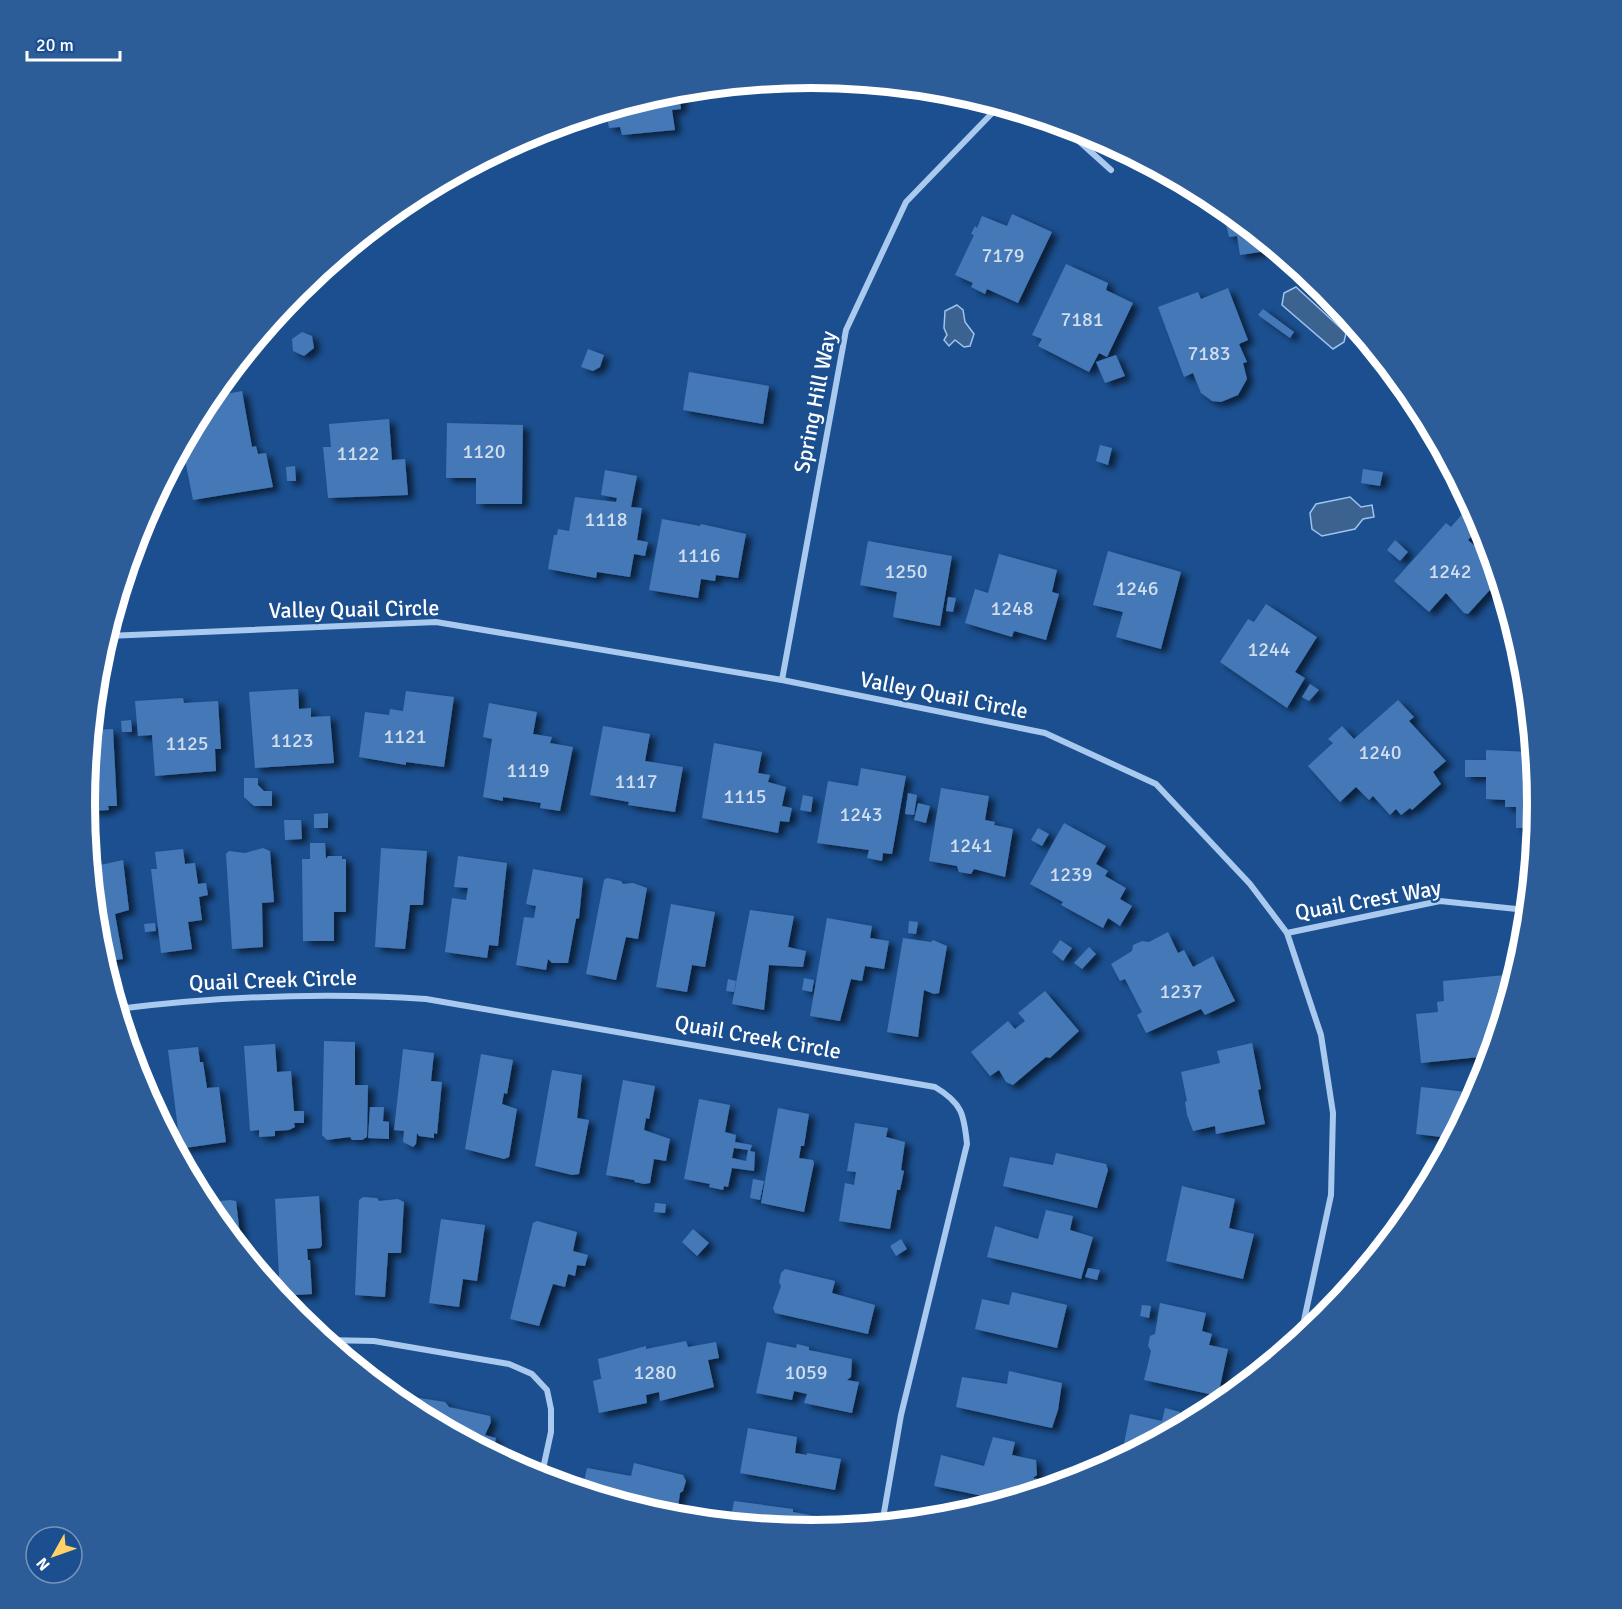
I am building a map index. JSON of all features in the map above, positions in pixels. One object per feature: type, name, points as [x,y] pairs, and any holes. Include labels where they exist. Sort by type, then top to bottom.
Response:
[{"type":"street","name":"Spring Hill Way","points":[[782,680],[846,330],[906,202],[993,112]]},
{"type":"street","points":[[1078,140],[1111,170]]},
{"type":"street","name":"Valley Quail Circle","points":[[115,636],[435,622],[782,680],[1045,733],[1156,783],[1250,884],[1287,933],[1321,1035],[1333,1113],[1330,1195],[1303,1324]]},
{"type":"street","name":"Quail Crest Way","points":[[1287,933],[1440,901],[1519,909]]},
{"type":"street","name":"Quail Creek Circle","points":[[125,1008],[201,999],[276,994],[426,999],[935,1088],[953,1098],[965,1118],[967,1144],[901,1415],[883,1516]]},
{"type":"street","points":[[336,1340],[374,1341],[509,1364],[532,1374],[547,1390],[551,1409],[551,1432],[543,1468]]},
{"type":"water","points":[[1296,287],[1346,333],[1344,342],[1333,349],[1282,305],[1284,293]]},
{"type":"water","points":[[957,305],[963,310],[965,322],[974,334],[970,346],[964,347],[955,340],[949,346],[944,340],[947,335],[944,328],[945,311]]},
{"type":"water","points":[[1350,497],[1361,507],[1372,505],[1374,517],[1363,519],[1355,529],[1322,536],[1312,529],[1310,513],[1316,504]]},
{"type":"building","points":[[680,101],[681,109],[672,110],[675,130],[622,135],[620,127],[609,128],[607,118]]},
{"type":"building","points":[[1012,214],[1052,232],[1018,303],[987,289],[985,294],[971,287],[973,283],[955,275],[974,235],[971,234],[975,226],[977,228],[982,216],[1007,226]]},
{"type":"building","points":[[1225,221],[1265,251],[1240,255],[1237,236],[1229,237]]},
{"type":"building","points":[[1066,264],[1108,283],[1106,290],[1133,303],[1107,357],[1099,353],[1089,372],[1038,346],[1042,339],[1032,335]]},
{"type":"building","points":[[1228,288],[1248,340],[1239,344],[1247,362],[1243,363],[1247,379],[1238,395],[1221,402],[1212,401],[1201,393],[1193,373],[1184,377],[1158,307],[1198,292],[1201,299]]},
{"type":"building","points":[[1263,309],[1294,332],[1290,338],[1258,315]]},
{"type":"building","points":[[302,332],[312,336],[314,348],[304,356],[293,351],[292,339]]},
{"type":"building","points":[[588,349],[604,355],[600,367],[593,371],[581,367]]},
{"type":"building","points":[[1116,355],[1125,376],[1105,383],[1096,362]]},
{"type":"building","points":[[689,372],[769,386],[763,424],[683,410]]},
{"type":"building","points":[[242,391],[252,447],[256,446],[258,454],[266,453],[273,487],[193,500],[185,458],[225,394]]},
{"type":"building","points":[[389,419],[392,460],[405,459],[408,495],[328,498],[323,447],[331,447],[329,424]]},
{"type":"building","points":[[447,423],[523,425],[522,504],[476,504],[476,478],[446,478]]},
{"type":"building","points":[[1100,445],[1112,448],[1108,465],[1096,461]]},
{"type":"building","points":[[295,466],[296,481],[287,481],[286,467]]},
{"type":"building","points":[[1363,469],[1383,472],[1380,486],[1361,483]]},
{"type":"building","points":[[605,470],[637,476],[631,507],[642,508],[637,540],[648,542],[645,556],[634,554],[630,577],[597,572],[596,578],[548,569],[554,535],[557,535],[558,529],[569,531],[575,497],[616,502],[617,498],[601,495]]},
{"type":"building","points":[[1464,512],[1474,534],[1468,540],[1480,550],[1493,587],[1468,614],[1464,613],[1446,593],[1429,612],[1394,581],[1446,523],[1451,527]]},
{"type":"building","points":[[662,519],[700,526],[701,524],[746,534],[738,578],[716,575],[715,581],[701,579],[698,598],[649,590]]},
{"type":"building","points":[[1395,540],[1408,552],[1400,561],[1387,550]]},
{"type":"building","points":[[868,541],[952,556],[940,626],[893,617],[897,592],[860,585]]},
{"type":"building","points":[[1108,551],[1181,572],[1161,649],[1116,637],[1123,612],[1093,605]]},
{"type":"building","points":[[999,554],[1057,570],[1052,592],[1059,594],[1046,640],[1014,631],[1012,637],[965,623],[975,589],[988,593]]},
{"type":"building","points":[[948,597],[956,598],[953,612],[946,611]]},
{"type":"building","points":[[1266,604],[1317,637],[1295,672],[1305,678],[1287,708],[1220,662],[1248,619],[1254,622]]},
{"type":"building","points":[[1310,684],[1319,690],[1309,701],[1302,697]]},
{"type":"building","points":[[298,689],[299,709],[311,708],[311,717],[330,716],[334,763],[255,768],[249,692]]},
{"type":"building","points":[[406,691],[454,697],[444,767],[406,762],[406,765],[359,757],[365,712],[389,715],[390,709],[403,711]]},
{"type":"building","points":[[183,698],[184,703],[218,701],[221,749],[215,749],[216,771],[155,776],[152,735],[138,736],[135,701]]},
{"type":"building","points":[[1398,700],[1414,717],[1409,721],[1446,761],[1433,772],[1441,784],[1412,810],[1410,808],[1401,815],[1396,809],[1390,815],[1373,796],[1369,800],[1356,787],[1340,802],[1308,766],[1333,743],[1328,739],[1342,726],[1354,739]]},
{"type":"building","points":[[489,703],[537,712],[533,734],[552,737],[550,743],[573,747],[560,811],[540,808],[541,803],[503,797],[503,801],[483,797],[492,739],[483,737]]},
{"type":"building","points":[[131,720],[132,732],[122,732],[121,721]]},
{"type":"building","points":[[603,726],[650,734],[645,761],[683,767],[675,812],[628,805],[629,802],[590,795]]},
{"type":"building","points":[[113,729],[117,806],[108,806],[109,810],[95,811],[97,758],[99,730]]},
{"type":"building","points":[[714,743],[762,752],[758,773],[770,775],[768,782],[786,787],[782,806],[792,808],[789,822],[780,821],[778,833],[702,818]]},
{"type":"building","points":[[1486,750],[1524,752],[1526,828],[1516,828],[1516,807],[1505,807],[1505,800],[1486,799],[1486,777],[1465,777],[1465,760],[1486,760]]},
{"type":"building","points":[[861,768],[906,776],[892,854],[883,853],[882,861],[867,858],[869,850],[817,843],[828,781],[858,786]]},
{"type":"building","points":[[244,778],[258,778],[258,785],[264,791],[272,791],[272,806],[254,806],[244,797]]},
{"type":"building","points":[[941,788],[989,796],[985,820],[995,822],[994,825],[1013,829],[1005,877],[974,869],[971,874],[959,872],[957,866],[929,861]]},
{"type":"building","points":[[908,793],[917,795],[914,815],[905,814]]},
{"type":"building","points":[[803,795],[813,797],[811,812],[800,810]]},
{"type":"building","points":[[918,803],[930,806],[926,823],[914,820]]},
{"type":"building","points":[[328,813],[328,828],[314,828],[314,814]]},
{"type":"building","points":[[284,820],[301,820],[302,839],[285,840]]},
{"type":"building","points":[[1064,823],[1106,846],[1096,864],[1108,871],[1105,876],[1126,888],[1120,899],[1132,906],[1120,926],[1108,918],[1103,928],[1061,905],[1063,902],[1030,884]]},
{"type":"building","points":[[1038,828],[1049,834],[1042,846],[1031,840]]},
{"type":"building","points":[[310,843],[325,843],[326,859],[328,856],[342,856],[342,859],[346,859],[346,912],[334,912],[334,941],[303,941],[302,859],[310,859]]},
{"type":"building","points":[[263,848],[270,851],[274,902],[262,903],[263,947],[232,949],[226,854],[229,851],[245,853]]},
{"type":"building","points":[[381,848],[427,851],[423,905],[410,905],[405,949],[375,947]]},
{"type":"building","points":[[183,849],[185,864],[195,863],[198,884],[206,883],[208,895],[199,897],[202,920],[188,922],[192,949],[161,953],[151,869],[157,869],[155,852]]},
{"type":"building","points":[[458,856],[507,863],[498,946],[489,945],[487,958],[445,952],[452,898],[466,900],[468,888],[454,887]]},
{"type":"building","points":[[123,860],[129,910],[115,914],[123,959],[113,961],[101,898],[98,865]]},
{"type":"building","points":[[533,869],[583,878],[579,918],[576,919],[568,963],[552,963],[548,959],[546,970],[516,965],[524,917],[534,918],[536,906],[526,904]]},
{"type":"building","points":[[607,878],[621,881],[623,884],[633,883],[647,888],[638,939],[626,937],[616,980],[586,974],[604,880]]},
{"type":"building","points":[[671,904],[715,912],[705,967],[692,965],[687,992],[656,987]]},
{"type":"building","points":[[750,910],[794,916],[788,947],[806,951],[803,967],[769,965],[764,1010],[732,1004]]},
{"type":"building","points":[[827,918],[872,926],[870,938],[889,941],[884,969],[865,966],[862,981],[851,979],[840,1021],[810,1016]]},
{"type":"building","points":[[909,921],[918,922],[916,934],[908,933]]},
{"type":"building","points":[[155,923],[156,931],[145,932],[144,924]]},
{"type":"building","points":[[1168,932],[1178,953],[1184,950],[1193,967],[1213,956],[1235,1001],[1205,1015],[1201,1009],[1146,1033],[1137,1015],[1142,1012],[1125,979],[1120,981],[1111,964],[1132,951],[1133,945],[1142,941],[1149,942]]},
{"type":"building","points":[[903,938],[931,942],[933,940],[947,946],[939,993],[934,994],[924,990],[918,1037],[887,1032]]},
{"type":"building","points":[[1060,940],[1072,948],[1063,961],[1052,952]]},
{"type":"building","points":[[1089,947],[1096,954],[1082,969],[1074,963]]},
{"type":"building","points":[[1505,975],[1505,979],[1481,1057],[1421,1063],[1416,1014],[1438,1012],[1437,1002],[1444,1001],[1443,981]]},
{"type":"building","points":[[804,978],[814,980],[812,992],[802,990]]},
{"type":"building","points":[[728,979],[736,981],[734,992],[726,991]]},
{"type":"building","points":[[1045,991],[1079,1031],[1050,1058],[1046,1057],[1013,1085],[1006,1082],[999,1070],[990,1076],[971,1052],[1008,1021],[1015,1029],[1025,1021],[1018,1013]]},
{"type":"building","points":[[324,1041],[355,1042],[355,1085],[368,1085],[367,1137],[362,1140],[352,1140],[350,1137],[327,1140],[322,1135]]},
{"type":"building","points":[[1252,1043],[1265,1124],[1216,1134],[1215,1126],[1193,1131],[1187,1115],[1185,1102],[1187,1101],[1181,1072],[1220,1063],[1217,1051]]},
{"type":"building","points":[[275,1044],[277,1072],[291,1071],[294,1111],[304,1111],[304,1123],[294,1123],[295,1127],[289,1130],[275,1131],[275,1136],[259,1137],[259,1130],[250,1131],[244,1046]]},
{"type":"building","points":[[198,1047],[207,1088],[219,1087],[226,1142],[183,1147],[179,1140],[168,1050]]},
{"type":"building","points":[[403,1049],[434,1053],[431,1081],[442,1082],[437,1134],[434,1133],[434,1138],[419,1136],[417,1133],[416,1144],[413,1147],[403,1142],[404,1131],[394,1130]]},
{"type":"building","points":[[481,1054],[513,1060],[507,1094],[504,1093],[502,1104],[517,1109],[509,1157],[504,1159],[465,1149]]},
{"type":"building","points":[[552,1070],[582,1075],[577,1118],[589,1120],[579,1174],[572,1175],[535,1166]]},
{"type":"building","points":[[623,1080],[655,1086],[649,1119],[646,1118],[644,1130],[670,1139],[666,1161],[654,1159],[650,1183],[644,1184],[606,1175]]},
{"type":"building","points":[[1421,1087],[1466,1092],[1440,1146],[1441,1137],[1416,1134]]},
{"type":"building","points":[[699,1099],[730,1105],[725,1132],[736,1135],[735,1142],[752,1145],[750,1151],[755,1152],[754,1171],[732,1168],[728,1187],[724,1186],[723,1190],[709,1187],[710,1184],[684,1179]],"holes":[[[734,1148],[748,1150],[746,1161],[732,1158]]]},
{"type":"building","points":[[370,1107],[384,1107],[383,1121],[389,1122],[389,1139],[368,1138]]},
{"type":"building","points":[[778,1108],[809,1114],[804,1146],[801,1146],[799,1158],[813,1160],[814,1163],[804,1212],[761,1203]]},
{"type":"building","points":[[855,1123],[888,1128],[886,1137],[905,1142],[901,1170],[904,1171],[900,1190],[897,1190],[890,1229],[839,1221],[845,1183],[854,1185],[856,1172],[847,1171]]},
{"type":"building","points":[[1056,1153],[1106,1164],[1108,1170],[1097,1208],[1003,1186],[1010,1157],[1053,1165]]},
{"type":"building","points":[[753,1179],[764,1181],[760,1200],[750,1198]]},
{"type":"building","points":[[1182,1186],[1235,1199],[1229,1228],[1254,1234],[1243,1279],[1166,1261]]},
{"type":"building","points":[[319,1196],[322,1245],[320,1248],[307,1249],[312,1294],[290,1295],[279,1284],[275,1199]]},
{"type":"building","points":[[363,1197],[377,1198],[379,1201],[398,1199],[404,1202],[401,1253],[388,1253],[385,1297],[355,1295],[359,1200]]},
{"type":"building","points":[[220,1201],[236,1201],[240,1236],[217,1204]]},
{"type":"building","points":[[655,1203],[666,1204],[665,1213],[654,1212]]},
{"type":"building","points":[[1046,1210],[1073,1216],[1070,1230],[1093,1237],[1081,1279],[987,1257],[995,1226],[1038,1239]]},
{"type":"building","points":[[441,1219],[485,1225],[477,1281],[463,1279],[459,1307],[429,1303]]},
{"type":"building","points":[[537,1221],[577,1232],[573,1251],[588,1255],[585,1266],[577,1265],[575,1276],[568,1274],[565,1287],[553,1284],[539,1326],[510,1319],[533,1223]]},
{"type":"building","points":[[693,1229],[709,1243],[697,1256],[682,1242]]},
{"type":"building","points":[[901,1239],[907,1249],[896,1256],[890,1246]]},
{"type":"building","points":[[1088,1268],[1100,1270],[1097,1280],[1085,1277]]},
{"type":"building","points":[[785,1269],[835,1281],[832,1293],[875,1305],[868,1334],[775,1313],[773,1308],[781,1286],[779,1282],[781,1273]]},
{"type":"building","points":[[1012,1292],[1067,1305],[1057,1348],[975,1329],[982,1299],[1009,1305]]},
{"type":"building","points":[[1160,1303],[1206,1313],[1202,1331],[1212,1334],[1209,1345],[1228,1349],[1219,1393],[1215,1395],[1144,1380],[1151,1351],[1148,1346],[1150,1336],[1155,1334]]},
{"type":"building","points":[[1142,1305],[1151,1306],[1149,1318],[1140,1316]]},
{"type":"building","points":[[686,1341],[688,1347],[716,1342],[719,1358],[708,1360],[714,1387],[660,1401],[659,1392],[646,1395],[647,1403],[599,1413],[593,1381],[603,1378],[601,1378],[598,1359],[646,1346],[646,1349]]},
{"type":"building","points":[[767,1342],[796,1348],[797,1344],[809,1347],[809,1350],[852,1359],[851,1377],[847,1380],[859,1382],[852,1413],[804,1403],[807,1394],[794,1391],[792,1400],[756,1393]]},
{"type":"building","points":[[1009,1371],[1062,1383],[1058,1410],[1052,1428],[956,1407],[962,1377],[1007,1384]]},
{"type":"building","points":[[408,1396],[445,1402],[449,1407],[490,1416],[491,1422],[485,1435],[496,1438],[494,1447],[453,1425]]},
{"type":"building","points":[[1165,1408],[1180,1412],[1178,1420],[1123,1449],[1130,1414],[1162,1421]]},
{"type":"building","points":[[748,1428],[797,1437],[795,1453],[841,1459],[835,1490],[740,1473]]},
{"type":"building","points":[[993,1437],[1015,1442],[1012,1455],[1036,1460],[1037,1475],[1033,1478],[1043,1480],[1043,1482],[990,1497],[934,1486],[941,1455],[984,1466]]},
{"type":"building","points":[[634,1463],[683,1475],[686,1481],[680,1493],[678,1508],[584,1484],[587,1468],[631,1476]]},
{"type":"building","points":[[734,1501],[793,1509],[793,1512],[822,1517],[822,1520],[811,1520],[731,1515]]}]
